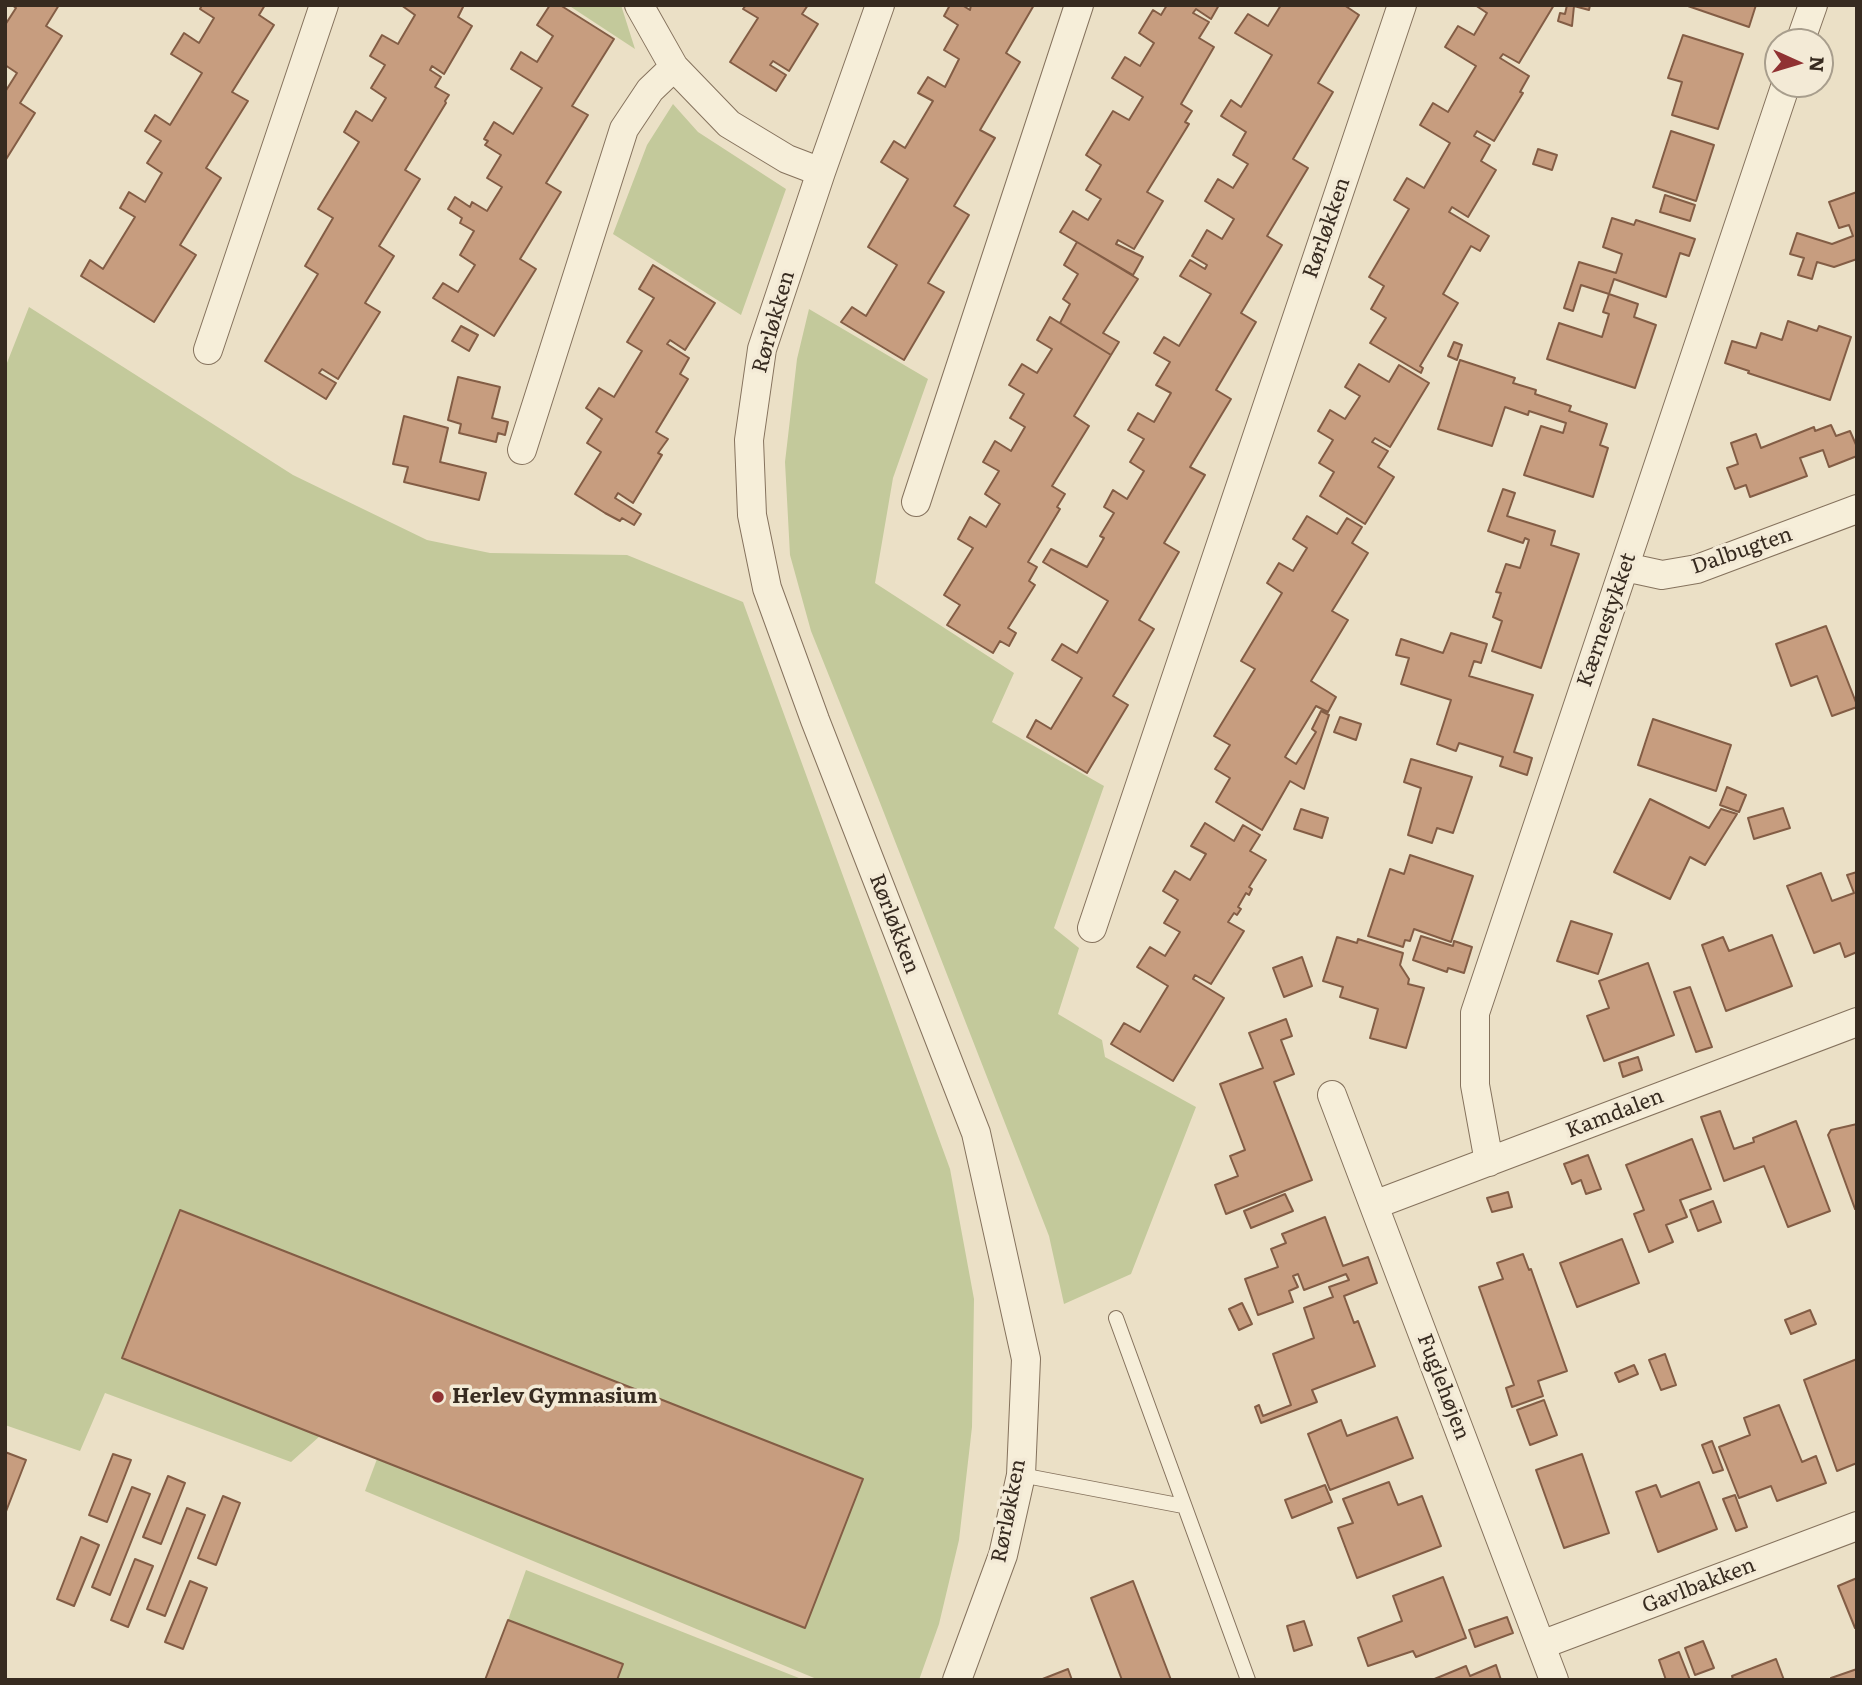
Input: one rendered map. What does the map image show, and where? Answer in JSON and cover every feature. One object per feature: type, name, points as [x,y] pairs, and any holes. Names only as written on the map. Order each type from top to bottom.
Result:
[{"type":"street","points":[[208,350],[324,5]]},
{"type":"street","points":[[639,5],[674,68],[729,124],[787,159],[821,173]]},
{"type":"street","name":"Rørløkken","points":[[880,5],[821,173],[759,365],[749,440],[752,515],[767,588],[815,720],[976,1133],[1026,1359],[1021,1475],[1003,1555],[957,1680]]},
{"type":"street","points":[[916,502],[1079,5]]},
{"type":"street","name":"Rørløkken","points":[[1092,928],[1402,5]]},
{"type":"street","points":[[1805,28],[1813,5]]},
{"type":"street","points":[[522,450],[624,129],[650,90],[674,68]]},
{"type":"street","name":"Kærnestykket","points":[[1489,1162],[1475,1085],[1475,1013],[1781,98]]},
{"type":"street","name":"Dalbugten","points":[[1625,567],[1662,575],[1697,569],[1857,509]]},
{"type":"street","name":"Kamdalen","points":[[1374,1205],[1857,1022]]},
{"type":"street","name":"Fuglehøjen","points":[[1332,1095],[1553,1680]]},
{"type":"street","name":"Gavlbakken","points":[[1541,1645],[1857,1527]]},
{"type":"lane","points":[[1116,1318],[1248,1680]]},
{"type":"lane","points":[[1021,1475],[1184,1506]]},
{"type":"green space","points":[[568,5],[621,5],[635,49]]},
{"type":"green space","points":[[673,104],[698,132],[786,189],[741,315],[613,234],[647,145]]},
{"type":"green space","points":[[29,307],[293,475],[427,540],[490,553],[627,555],[743,602],[950,1169],[974,1299],[972,1427],[959,1540],[939,1624],[919,1680],[819,1680],[365,1491],[377,1459],[804,1628],[863,1479],[181,1210],[122,1358],[320,1436],[291,1462],[105,1393],[80,1451],[5,1425],[5,368]]},
{"type":"green space","points":[[809,309],[928,379],[893,478],[875,583],[1014,673],[992,722],[1104,786],[1054,928],[1079,948],[1058,1014],[1102,1040],[1105,1057],[1196,1107],[1131,1274],[1064,1304],[1049,1236],[811,631],[790,555],[785,462],[797,359]]},
{"type":"green space","points":[[526,1570],[804,1680],[617,1680],[623,1664],[508,1620]]},
{"type":"building","points":[[12,5],[59,5],[46,26],[62,36],[20,103],[35,113],[5,161],[5,92],[17,73],[5,65],[5,25],[16,8]]},
{"type":"building","points":[[202,5],[265,5],[259,15],[274,25],[232,92],[248,101],[206,168],[221,178],[180,245],[196,255],[154,322],[81,276],[90,260],[103,269],[135,217],[120,208],[129,192],[145,202],[162,173],[147,163],[161,141],[145,131],[155,115],[170,125],[202,73],[171,54],[184,33],[199,43],[214,18],[200,9]]},
{"type":"building","points":[[401,5],[464,5],[458,17],[472,26],[444,74],[432,66],[430,70],[441,77],[435,87],[449,95],[405,170],[420,179],[379,246],[394,256],[365,303],[380,312],[338,379],[322,369],[319,373],[336,383],[326,399],[265,361],[318,274],[305,266],[333,218],[318,209],[359,142],[344,132],[356,111],[372,121],[386,98],[371,88],[385,65],[370,56],[382,35],[398,44],[415,15]]},
{"type":"building","points":[[550,5],[560,5],[614,39],[572,106],[588,115],[546,183],[561,192],[520,259],[536,269],[494,336],[433,298],[443,283],[458,292],[475,265],[460,255],[474,231],[460,223],[462,218],[448,209],[455,197],[470,207],[472,202],[487,211],[502,187],[487,178],[501,155],[485,145],[488,141],[484,139],[494,122],[513,134],[542,88],[511,69],[521,52],[537,62],[553,36],[537,25]]},
{"type":"building","points":[[746,5],[808,5],[802,14],[818,24],[789,71],[773,61],[770,65],[786,75],[776,91],[730,62],[758,18],[743,9]]},
{"type":"building","points":[[950,5],[962,5],[970,10],[971,5],[1034,5],[1006,53],[1020,62],[980,130],[995,138],[954,206],[969,215],[928,283],[944,292],[904,360],[841,322],[852,307],[866,316],[897,265],[868,247],[908,179],[881,162],[894,141],[905,148],[933,101],[918,93],[928,77],[945,87],[959,59],[944,50],[958,25],[944,16]]},
{"type":"building","points":[[1167,5],[1219,5],[1211,19],[1196,9],[1193,13],[1209,22],[1199,38],[1214,47],[1181,104],[1192,111],[1185,122],[1189,124],[1147,192],[1163,201],[1134,249],[1118,240],[1116,244],[1143,257],[1133,275],[1060,232],[1073,211],[1088,220],[1101,199],[1086,190],[1101,165],[1086,155],[1113,111],[1129,120],[1143,97],[1112,78],[1125,57],[1140,66],[1154,43],[1139,33],[1153,10],[1161,15]]},
{"type":"building","points":[[1281,5],[1344,5],[1359,15],[1318,83],[1333,92],[1293,159],[1308,168],[1267,236],[1282,245],[1241,313],[1256,322],[1216,390],[1231,399],[1190,467],[1205,475],[1164,543],[1179,552],[1139,620],[1154,629],[1113,696],[1128,705],[1087,773],[1027,737],[1036,720],[1051,729],[1082,678],[1052,660],[1062,644],[1077,653],[1108,601],[1043,562],[1051,549],[1087,567],[1104,538],[1100,536],[1114,513],[1104,507],[1113,490],[1127,499],[1144,471],[1130,462],[1144,439],[1128,430],[1138,413],[1154,422],[1171,393],[1156,385],[1170,362],[1154,353],[1164,337],[1179,346],[1211,294],[1180,276],[1190,260],[1205,269],[1207,265],[1192,256],[1207,230],[1222,239],[1234,219],[1205,201],[1218,179],[1233,188],[1248,164],[1233,155],[1246,132],[1221,116],[1231,100],[1241,107],[1272,55],[1235,33],[1248,14],[1268,26]]},
{"type":"building","points":[[1475,5],[1554,5],[1519,63],[1503,54],[1500,58],[1529,76],[1520,92],[1523,93],[1494,141],[1477,131],[1474,136],[1490,145],[1481,161],[1496,170],[1468,217],[1452,207],[1449,212],[1489,236],[1480,251],[1471,246],[1443,294],[1458,303],[1420,366],[1423,368],[1421,373],[1370,343],[1386,318],[1371,309],[1384,286],[1369,277],[1409,209],[1394,200],[1407,178],[1424,188],[1450,143],[1420,125],[1433,103],[1448,112],[1476,66],[1445,47],[1458,26],[1474,35],[1487,13]]},
{"type":"building","points":[[1567,5],[1590,5],[1589,10],[1574,6],[1572,26],[1558,21],[1560,13],[1565,14]]},
{"type":"building","points":[[1685,5],[1756,5],[1749,27]]},
{"type":"building","points":[[1683,35],[1743,54],[1718,129],[1672,115],[1682,82],[1668,78]]},
{"type":"building","points":[[1671,131],[1714,145],[1696,201],[1653,187]]},
{"type":"building","points":[[1538,149],[1557,155],[1552,170],[1533,164]]},
{"type":"building","points":[[1857,192],[1857,259],[1834,267],[1817,262],[1812,279],[1798,275],[1804,258],[1790,254],[1797,233],[1832,244],[1853,236],[1849,225],[1839,228],[1829,202]]},
{"type":"building","points":[[1665,195],[1695,205],[1690,221],[1660,212]]},
{"type":"building","points":[[1612,218],[1634,225],[1636,220],[1695,239],[1689,256],[1680,253],[1666,297],[1614,279],[1609,294],[1581,285],[1573,311],[1564,308],[1579,262],[1616,273],[1622,254],[1603,247]]},
{"type":"building","points":[[1077,242],[1138,279],[1103,333],[1119,342],[1111,355],[1060,323],[1070,304],[1063,299],[1078,274],[1064,265]]},
{"type":"building","points":[[653,265],[715,303],[685,350],[670,340],[667,344],[689,358],[680,374],[688,379],[656,432],[668,439],[658,453],[662,455],[633,503],[618,493],[615,498],[641,514],[634,525],[622,518],[620,521],[575,494],[601,452],[587,443],[602,419],[586,408],[599,388],[614,397],[642,351],[627,342],[654,298],[639,289]]},
{"type":"building","points":[[1609,294],[1638,304],[1634,317],[1656,325],[1635,388],[1547,359],[1559,323],[1602,337],[1609,314],[1603,312]]},
{"type":"building","points":[[1050,317],[1111,355],[1074,416],[1089,426],[1052,486],[1065,494],[1057,507],[1060,509],[1028,562],[1037,567],[1029,581],[1035,585],[1008,628],[1016,633],[1009,646],[1000,641],[993,653],[947,625],[960,605],[944,595],[973,548],[958,539],[970,517],[986,527],[1000,504],[985,494],[999,471],[983,462],[995,441],[1011,451],[1025,427],[1010,418],[1024,394],[1009,385],[1022,364],[1037,373],[1052,349],[1037,340]]},
{"type":"building","points":[[1788,321],[1817,331],[1819,326],[1851,337],[1830,400],[1725,363],[1732,341],[1756,348],[1761,333],[1782,340]]},
{"type":"building","points":[[461,326],[478,335],[469,351],[452,341]]},
{"type":"building","points":[[1454,342],[1462,345],[1457,360],[1448,356]]},
{"type":"building","points":[[1460,360],[1515,378],[1513,383],[1536,390],[1535,394],[1571,406],[1569,411],[1607,424],[1600,445],[1608,448],[1593,497],[1524,475],[1541,426],[1563,433],[1566,423],[1529,411],[1528,415],[1505,407],[1492,446],[1438,429]]},
{"type":"building","points":[[1359,364],[1389,382],[1399,365],[1429,383],[1390,447],[1375,438],[1372,442],[1388,451],[1378,467],[1394,477],[1365,524],[1320,496],[1334,472],[1319,463],[1333,440],[1318,431],[1330,410],[1345,419],[1360,396],[1345,387]]},
{"type":"building","points":[[458,377],[500,387],[492,418],[508,422],[505,435],[498,433],[496,442],[459,433],[461,424],[448,420]]},
{"type":"building","points":[[404,416],[448,428],[440,462],[486,473],[479,500],[404,482],[408,467],[393,464]]},
{"type":"building","points":[[1831,425],[1836,436],[1850,431],[1857,447],[1857,456],[1829,467],[1823,450],[1800,458],[1807,476],[1750,497],[1746,485],[1735,489],[1727,468],[1738,464],[1731,443],[1756,434],[1761,448],[1814,427],[1815,431]]},
{"type":"building","points":[[1503,489],[1515,493],[1507,516],[1555,531],[1551,545],[1579,554],[1541,668],[1492,651],[1502,621],[1493,617],[1501,593],[1496,592],[1506,564],[1520,568],[1529,540],[1525,538],[1523,543],[1488,531]]},
{"type":"building","points":[[1307,516],[1337,534],[1347,518],[1362,527],[1352,543],[1368,553],[1332,611],[1348,620],[1311,681],[1336,697],[1328,712],[1316,706],[1285,757],[1296,764],[1316,732],[1312,729],[1321,711],[1329,715],[1304,789],[1290,781],[1262,830],[1216,802],[1230,778],[1215,769],[1230,745],[1214,736],[1255,669],[1241,661],[1282,593],[1267,583],[1279,563],[1293,571],[1307,548],[1293,539]]},
{"type":"building","points":[[1826,626],[1857,705],[1832,716],[1817,676],[1791,686],[1776,644]]},
{"type":"building","points":[[1451,633],[1487,644],[1481,663],[1474,661],[1469,676],[1533,695],[1514,752],[1532,758],[1527,775],[1500,766],[1503,757],[1459,743],[1456,751],[1437,744],[1451,700],[1401,684],[1409,658],[1396,655],[1401,639],[1443,653]]},
{"type":"building","points":[[1340,717],[1361,724],[1356,740],[1334,732]]},
{"type":"building","points":[[1653,719],[1731,745],[1716,791],[1638,765]]},
{"type":"building","points":[[1411,759],[1472,777],[1453,833],[1437,828],[1432,843],[1408,835],[1421,788],[1404,782]]},
{"type":"building","points":[[1727,787],[1746,795],[1739,812],[1720,805]]},
{"type":"building","points":[[1650,799],[1709,828],[1721,809],[1737,814],[1705,865],[1690,857],[1670,899],[1614,872]]},
{"type":"building","points":[[1783,808],[1790,828],[1754,839],[1748,818]]},
{"type":"building","points":[[1301,809],[1328,818],[1322,838],[1294,829]]},
{"type":"building","points":[[1205,823],[1234,841],[1243,825],[1260,835],[1250,851],[1266,860],[1249,887],[1252,889],[1249,895],[1246,893],[1238,907],[1241,909],[1237,915],[1234,913],[1228,922],[1244,931],[1211,984],[1195,975],[1193,979],[1224,998],[1173,1081],[1111,1044],[1124,1023],[1140,1032],[1168,986],[1137,967],[1150,947],[1165,956],[1180,932],[1164,923],[1178,900],[1163,891],[1175,871],[1190,880],[1206,854],[1191,846]]},
{"type":"building","points":[[1410,855],[1473,876],[1451,942],[1414,929],[1410,941],[1405,940],[1403,947],[1368,936],[1390,869],[1404,874]]},
{"type":"building","points":[[1857,872],[1857,952],[1845,957],[1840,943],[1814,953],[1787,886],[1821,873],[1832,901],[1854,893],[1847,875]]},
{"type":"building","points":[[1571,921],[1612,934],[1598,974],[1557,961]]},
{"type":"building","points":[[1772,935],[1792,986],[1726,1011],[1702,945],[1723,937],[1729,951]]},
{"type":"building","points":[[1421,936],[1453,946],[1454,941],[1472,947],[1464,973],[1448,968],[1447,972],[1413,960]]},
{"type":"building","points":[[1337,937],[1357,943],[1358,939],[1403,953],[1400,965],[1409,979],[1408,984],[1424,988],[1406,1048],[1370,1038],[1378,1009],[1340,997],[1343,987],[1323,981]]},
{"type":"building","points":[[1302,957],[1312,986],[1284,997],[1273,968]]},
{"type":"building","points":[[1648,963],[1674,1035],[1604,1061],[1587,1016],[1609,1008],[1599,981]]},
{"type":"building","points":[[1690,987],[1712,1047],[1696,1052],[1674,992]]},
{"type":"building","points":[[1286,1019],[1292,1036],[1281,1040],[1294,1074],[1274,1082],[1312,1180],[1226,1214],[1215,1185],[1238,1176],[1230,1156],[1245,1150],[1220,1084],[1263,1068],[1249,1033]]},
{"type":"building","points":[[1638,1057],[1642,1070],[1623,1077],[1619,1063]]},
{"type":"building","points":[[1720,1111],[1734,1149],[1754,1142],[1753,1138],[1796,1121],[1830,1211],[1788,1227],[1764,1166],[1724,1181],[1701,1117]]},
{"type":"building","points":[[1857,1124],[1855,1209],[1828,1135],[1831,1130]]},
{"type":"building","points":[[1692,1139],[1711,1189],[1680,1200],[1687,1217],[1666,1225],[1673,1242],[1649,1252],[1634,1214],[1644,1210],[1626,1165]]},
{"type":"building","points":[[1588,1155],[1601,1189],[1586,1194],[1581,1180],[1572,1184],[1564,1164]]},
{"type":"building","points":[[1508,1192],[1512,1207],[1492,1212],[1487,1198]]},
{"type":"building","points":[[1285,1194],[1293,1211],[1251,1228],[1244,1211]]},
{"type":"building","points":[[1713,1201],[1721,1222],[1698,1231],[1690,1210]]},
{"type":"building","name":"Herlev Gymnasium","points":[[180,1210],[863,1479],[805,1628],[122,1358]]},
{"type":"building","points":[[1325,1217],[1343,1266],[1368,1257],[1377,1283],[1344,1296],[1354,1323],[1358,1321],[1375,1366],[1312,1390],[1317,1402],[1261,1423],[1255,1407],[1259,1405],[1263,1416],[1291,1405],[1273,1354],[1314,1338],[1304,1308],[1333,1297],[1329,1287],[1349,1280],[1346,1274],[1304,1290],[1298,1274],[1293,1276],[1298,1287],[1289,1291],[1293,1302],[1258,1315],[1245,1279],[1278,1267],[1271,1249],[1286,1243],[1282,1234]]},
{"type":"building","points":[[1622,1239],[1639,1283],[1577,1307],[1560,1263]]},
{"type":"building","points":[[1523,1254],[1529,1270],[1531,1269],[1567,1371],[1538,1381],[1543,1396],[1512,1407],[1506,1388],[1514,1385],[1479,1287],[1503,1279],[1497,1263]]},
{"type":"building","points":[[1242,1303],[1252,1324],[1239,1330],[1229,1309]]},
{"type":"building","points":[[1810,1310],[1816,1324],[1791,1334],[1785,1320]]},
{"type":"building","points":[[1665,1354],[1676,1385],[1661,1390],[1649,1360]]},
{"type":"building","points":[[1857,1359],[1857,1463],[1837,1471],[1804,1380]]},
{"type":"building","points":[[1634,1365],[1638,1374],[1619,1382],[1615,1373]]},
{"type":"building","points":[[1544,1400],[1557,1435],[1530,1445],[1517,1410]]},
{"type":"building","points":[[1779,1405],[1802,1462],[1816,1456],[1826,1483],[1777,1501],[1771,1486],[1739,1498],[1719,1447],[1750,1435],[1744,1418]]},
{"type":"building","points":[[1397,1417],[1413,1458],[1330,1490],[1308,1434],[1341,1420],[1347,1436]]},
{"type":"building","points":[[1712,1441],[1723,1470],[1713,1473],[1702,1445]]},
{"type":"building","points":[[5,1452],[26,1460],[5,1514]]},
{"type":"building","points":[[113,1454],[131,1460],[107,1522],[89,1515]]},
{"type":"building","points":[[1582,1454],[1609,1533],[1564,1548],[1536,1470]]},
{"type":"building","points":[[168,1476],[185,1483],[161,1544],[143,1537]]},
{"type":"building","points":[[1389,1482],[1398,1505],[1422,1496],[1441,1546],[1357,1578],[1338,1528],[1353,1523],[1343,1499]]},
{"type":"building","points":[[1699,1482],[1717,1529],[1658,1552],[1636,1492],[1656,1485],[1661,1497]]},
{"type":"building","points":[[1325,1485],[1332,1502],[1292,1518],[1285,1500]]},
{"type":"building","points":[[132,1487],[150,1494],[110,1595],[92,1587]]},
{"type":"building","points":[[1735,1495],[1747,1527],[1736,1531],[1723,1499]]},
{"type":"building","points":[[223,1496],[240,1503],[216,1565],[198,1558]]},
{"type":"building","points":[[187,1508],[205,1515],[165,1616],[147,1609]]},
{"type":"building","points":[[81,1537],[99,1545],[74,1606],[57,1599]]},
{"type":"building","points":[[135,1559],[153,1566],[128,1627],[111,1620]]},
{"type":"building","points":[[1443,1577],[1466,1638],[1416,1657],[1413,1651],[1368,1666],[1358,1638],[1402,1621],[1393,1596]]},
{"type":"building","points":[[1857,1578],[1857,1627],[1855,1628],[1838,1586]]},
{"type":"building","points":[[190,1581],[207,1588],[183,1649],[165,1642]]},
{"type":"building","points":[[1133,1581],[1171,1680],[1122,1680],[1091,1598]]},
{"type":"building","points":[[1507,1617],[1513,1633],[1475,1647],[1469,1630]]},
{"type":"building","points":[[508,1620],[623,1664],[617,1680],[485,1680]]},
{"type":"building","points":[[1304,1621],[1312,1645],[1294,1651],[1287,1626]]},
{"type":"building","points":[[1703,1641],[1714,1668],[1695,1675],[1685,1648]]},
{"type":"building","points":[[1679,1652],[1690,1680],[1666,1680],[1659,1660]]},
{"type":"building","points":[[1776,1659],[1784,1680],[1733,1680],[1732,1676]]},
{"type":"building","points":[[1496,1665],[1501,1680],[1432,1680],[1466,1666],[1470,1676]]},
{"type":"building","points":[[1068,1669],[1072,1680],[1040,1680]]},
{"type":"building","points":[[1857,1669],[1857,1680],[1831,1678]]},
{"type":"place","name":"Herlev Gymnasium","points":[[438,1397]]}]
